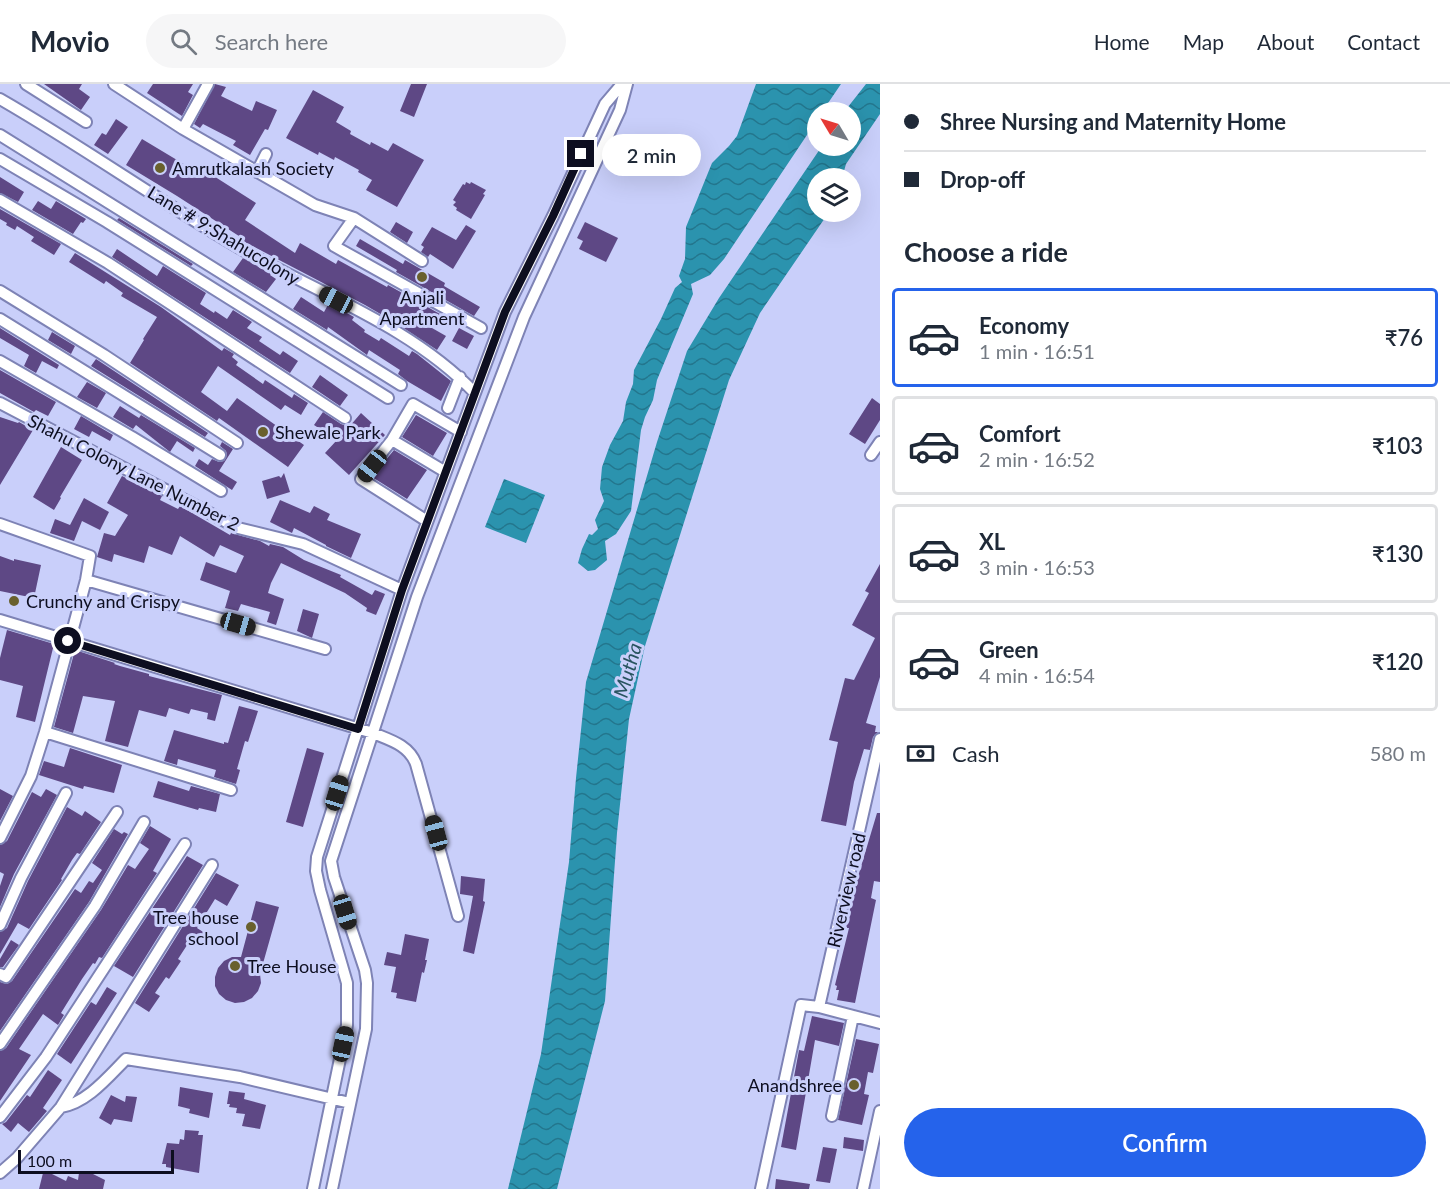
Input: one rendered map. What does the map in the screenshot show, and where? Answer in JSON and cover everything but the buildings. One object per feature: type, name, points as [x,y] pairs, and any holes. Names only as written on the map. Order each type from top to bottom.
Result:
[{"type":"street","points":[[26,84],[86,122]]},
{"type":"street","points":[[114,84],[183,129],[257,172],[315,205],[354,218],[422,261]]},
{"type":"street","points":[[183,129],[208,84]]},
{"type":"street","points":[[314,1189],[347,1025],[347,983],[320,890],[316,871],[317,857],[402,590],[444,471],[505,312],[605,104],[624,84]]},
{"type":"street","points":[[332,1189],[366,1029],[367,982],[334,877],[332,861],[417,597],[524,317],[620,110],[624,84]]},
{"type":"street","name":"Lane # 9;Shahucolony","points":[[0,99],[45,124],[236,246],[396,332],[444,363],[475,393]]},
{"type":"street","points":[[0,135],[401,385]]},
{"type":"street","points":[[257,172],[266,154]]},
{"type":"street","points":[[0,159],[107,222],[388,398]]},
{"type":"street","points":[[0,200],[108,263],[345,418]]},
{"type":"street","points":[[354,218],[334,246],[481,328]]},
{"type":"street","points":[[0,291],[104,355],[237,443]]},
{"type":"street","points":[[0,319],[220,455]]},
{"type":"street","points":[[0,361],[221,491]]},
{"type":"street","points":[[448,408],[460,377]]},
{"type":"street","name":"Shahu Colony Lane Number 2","points":[[0,403],[238,528],[303,544],[402,590]]},
{"type":"street","points":[[427,521],[361,479],[392,440],[413,404],[460,432]]},
{"type":"street","points":[[392,440],[444,471]]},
{"type":"street","points":[[871,455],[880,442]]},
{"type":"street","points":[[0,524],[90,556],[86,580],[31,776],[0,838]]},
{"type":"street","points":[[86,580],[325,649]]},
{"type":"street","points":[[0,620],[373,733],[400,745],[414,758],[458,916]]},
{"type":"street","points":[[45,732],[231,790]]},
{"type":"street","name":"Riverview road","points":[[819,1006],[880,739]]},
{"type":"street","points":[[0,925],[21,878],[66,793]]},
{"type":"street","points":[[0,974],[6,977],[117,812]]},
{"type":"street","points":[[0,1044],[95,906],[144,822]]},
{"type":"street","points":[[0,1117],[45,1057],[185,844]]},
{"type":"street","points":[[0,1173],[17,1158],[61,1107],[212,865]]},
{"type":"street","points":[[761,1189],[801,1005],[819,1006],[880,1023]]},
{"type":"street","points":[[832,1116],[853,1016]]},
{"type":"street","points":[[61,1107],[72,1106],[99,1086],[126,1059],[240,1077],[350,1103]]},
{"type":"street","points":[[863,1189],[880,1111]]},
{"type":"water","points":[[756,84],[841,84],[829,102],[807,102],[807,135],[724,259],[710,275],[691,284],[693,294],[657,380],[653,400],[641,430],[631,511],[616,534],[605,541],[607,560],[595,570],[588,571],[578,563],[589,534],[592,535],[598,529],[595,520],[604,501],[600,489],[602,467],[610,445],[623,421],[626,402],[633,384],[634,370],[675,288],[682,282],[679,276],[685,259],[686,227],[712,163],[737,136]]},
{"type":"water","points":[[866,84],[880,84],[880,114],[861,142],[861,102],[852,102]]},
{"type":"water","points":[[815,156],[851,156],[845,168],[807,168]]},
{"type":"water","name":"Mutha","points":[[807,168],[807,222],[822,222],[760,313],[729,380],[645,646],[629,719],[617,833],[605,1001],[557,1189],[508,1189],[541,1054],[569,862],[586,682],[657,442],[687,351],[719,298]]},
{"type":"water","points":[[504,479],[545,495],[526,543],[485,527]]},
{"type":"place","name":"Amrutkalash Society","points":[[160,168]]},
{"type":"place","name":"Anjali Apartment","points":[[422,277]]},
{"type":"place","name":"Shewale Park","points":[[263,432]]},
{"type":"place","name":"Crunchy and Crispy","points":[[14,601]]},
{"type":"place","name":"Tree house school","points":[[251,927]]},
{"type":"place","name":"Tree House","points":[[235,966]]},
{"type":"place","name":"Anandshree","points":[[854,1085]]},
{"type":"route","points":[[68,641],[358,729],[402,590],[444,471],[505,312],[581,154]]}]
